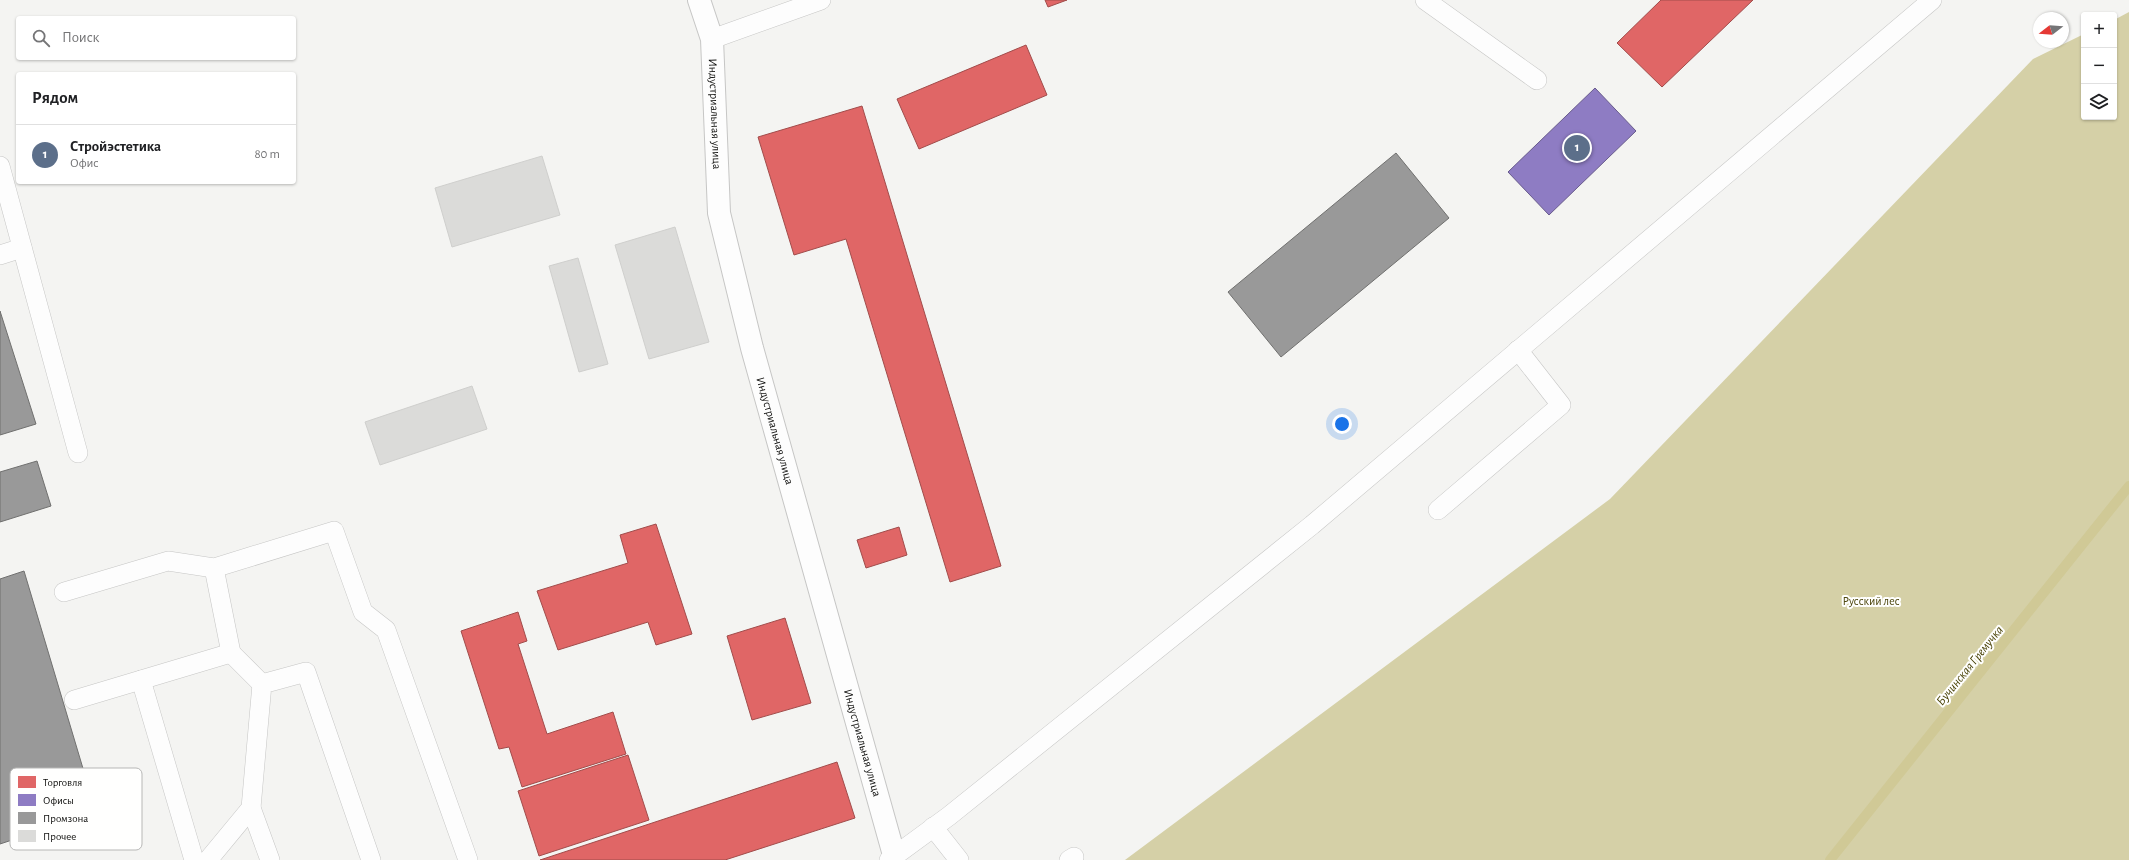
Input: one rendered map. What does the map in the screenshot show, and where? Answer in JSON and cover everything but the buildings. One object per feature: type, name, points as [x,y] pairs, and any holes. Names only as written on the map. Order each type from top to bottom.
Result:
[{"type":"street","name":"Индустриальная улица","points":[[700,0],[712,39],[718,213],[754,356],[891,857]]},
{"type":"lane","points":[[712,39],[821,0]]},
{"type":"lane","points":[[1424,0],[1537,80]]},
{"type":"lane","points":[[891,857],[934,827],[1312,525],[1932,0]]},
{"type":"lane","points":[[0,166],[78,453]]},
{"type":"lane","points":[[0,255],[22,248]]},
{"type":"lane","points":[[1438,510],[1561,405],[1518,350]]},
{"type":"lane","points":[[64,592],[168,561],[214,568],[334,531],[363,612],[386,630],[468,860]]},
{"type":"lane","points":[[214,568],[231,653],[262,684]]},
{"type":"lane","points":[[74,700],[231,653]]},
{"type":"lane","points":[[262,684],[306,672],[371,860]]},
{"type":"lane","points":[[141,680],[194,860]]},
{"type":"lane","points":[[262,684],[251,808],[270,860]]},
{"type":"lane","points":[[208,860],[251,808]]},
{"type":"lane","points":[[934,827],[959,860]]},
{"type":"green space","name":"Русский лес","points":[[2129,12],[2129,860],[1125,860],[1610,499],[2033,59],[2055,48],[2069,48],[2069,41],[2081,35],[2081,120],[2117,120],[2117,18]]},
{"type":"waterway","name":"Бучинская Гремучка","points":[[1830,860],[2129,486]]},
{"type":"place","name":"Стройэстетика","points":[[1577,148]]}]
